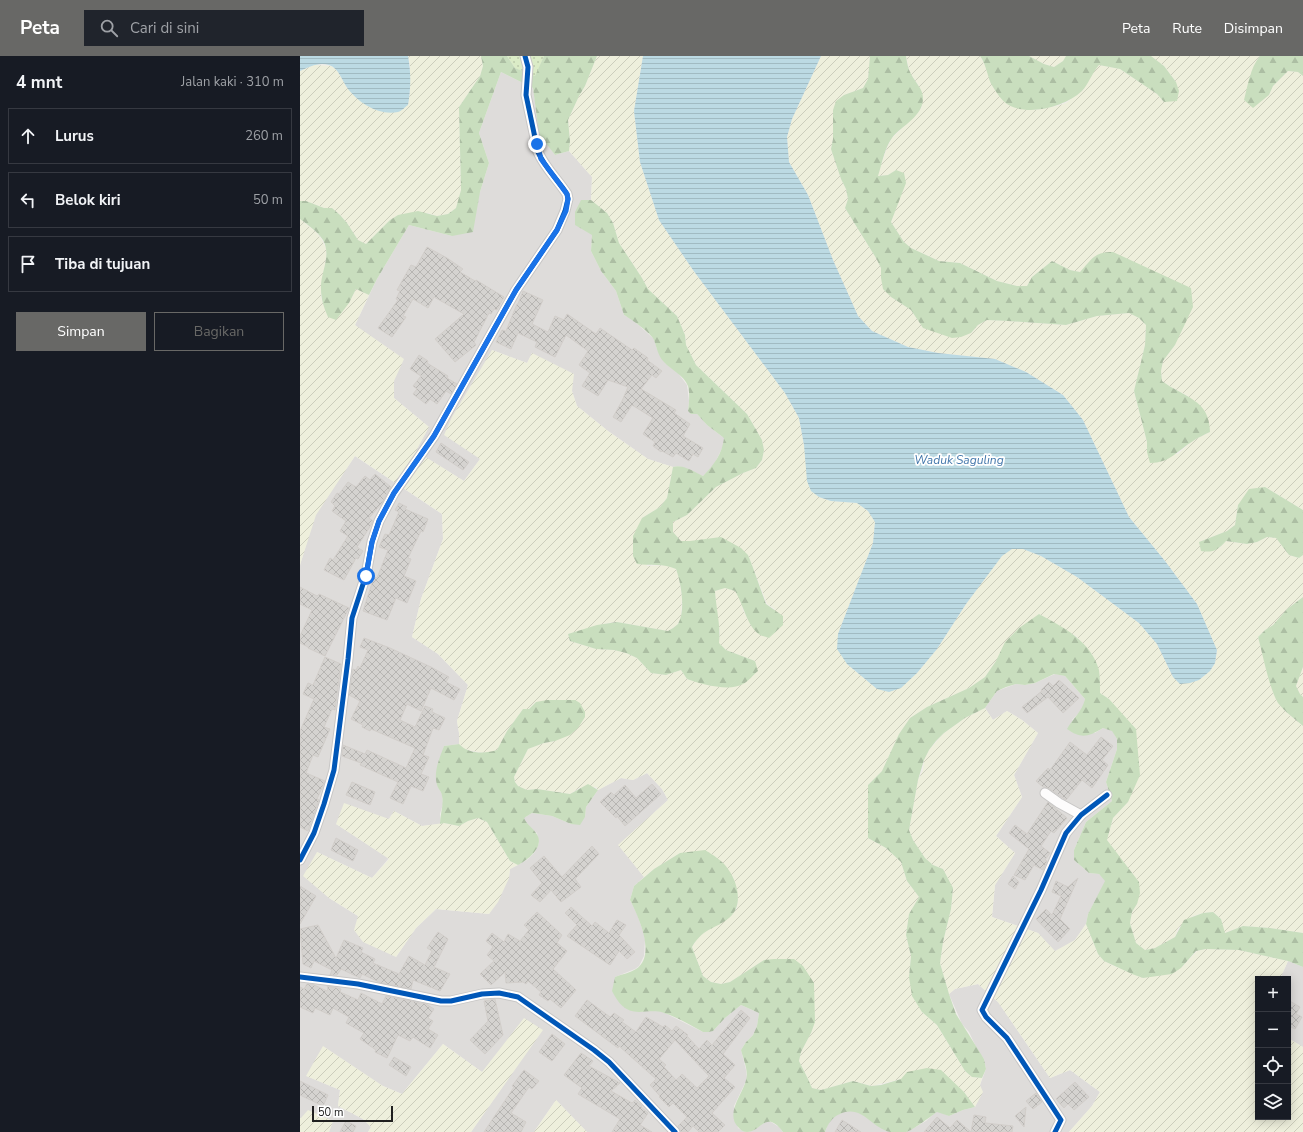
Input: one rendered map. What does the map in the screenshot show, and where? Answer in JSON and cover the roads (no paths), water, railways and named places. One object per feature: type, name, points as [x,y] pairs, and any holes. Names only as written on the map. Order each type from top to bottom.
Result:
[{"type":"street","points":[[300,860],[314,832],[334,770],[352,618],[366,576],[372,542],[379,521],[394,493],[434,436],[516,290],[557,230],[566,211],[568,199],[567,194],[541,159],[538,152],[526,95],[528,67],[525,56]]},
{"type":"street","points":[[1045,793],[1059,803],[1081,815]]},
{"type":"street","points":[[1055,1132],[1061,1120],[1007,1038],[986,1017],[982,1010],[1041,890],[1066,833],[1081,815],[1107,795]]},
{"type":"street","points":[[300,977],[358,984],[441,1001],[451,1001],[499,992],[518,997],[609,1062],[676,1132]]},
{"type":"water","points":[[300,56],[408,56],[410,68],[410,92],[408,105],[402,110],[391,113],[370,107],[358,99],[348,89],[338,72],[329,65],[318,65],[300,71]]},
{"type":"water","name":"Waduk Saguling","points":[[643,56],[821,56],[792,119],[787,137],[789,162],[808,195],[833,260],[858,316],[872,331],[908,347],[938,353],[995,359],[1026,372],[1063,395],[1083,420],[1129,517],[1165,561],[1197,604],[1217,650],[1215,663],[1210,671],[1199,680],[1180,684],[1173,677],[1157,644],[1139,623],[1077,577],[1041,556],[1023,549],[1012,549],[1002,556],[966,604],[937,649],[917,673],[901,688],[889,692],[877,689],[847,664],[837,649],[838,634],[873,543],[875,522],[868,511],[857,503],[831,501],[819,497],[811,491],[807,481],[804,445],[799,418],[785,393],[693,270],[659,220],[640,162],[634,111]]}]
